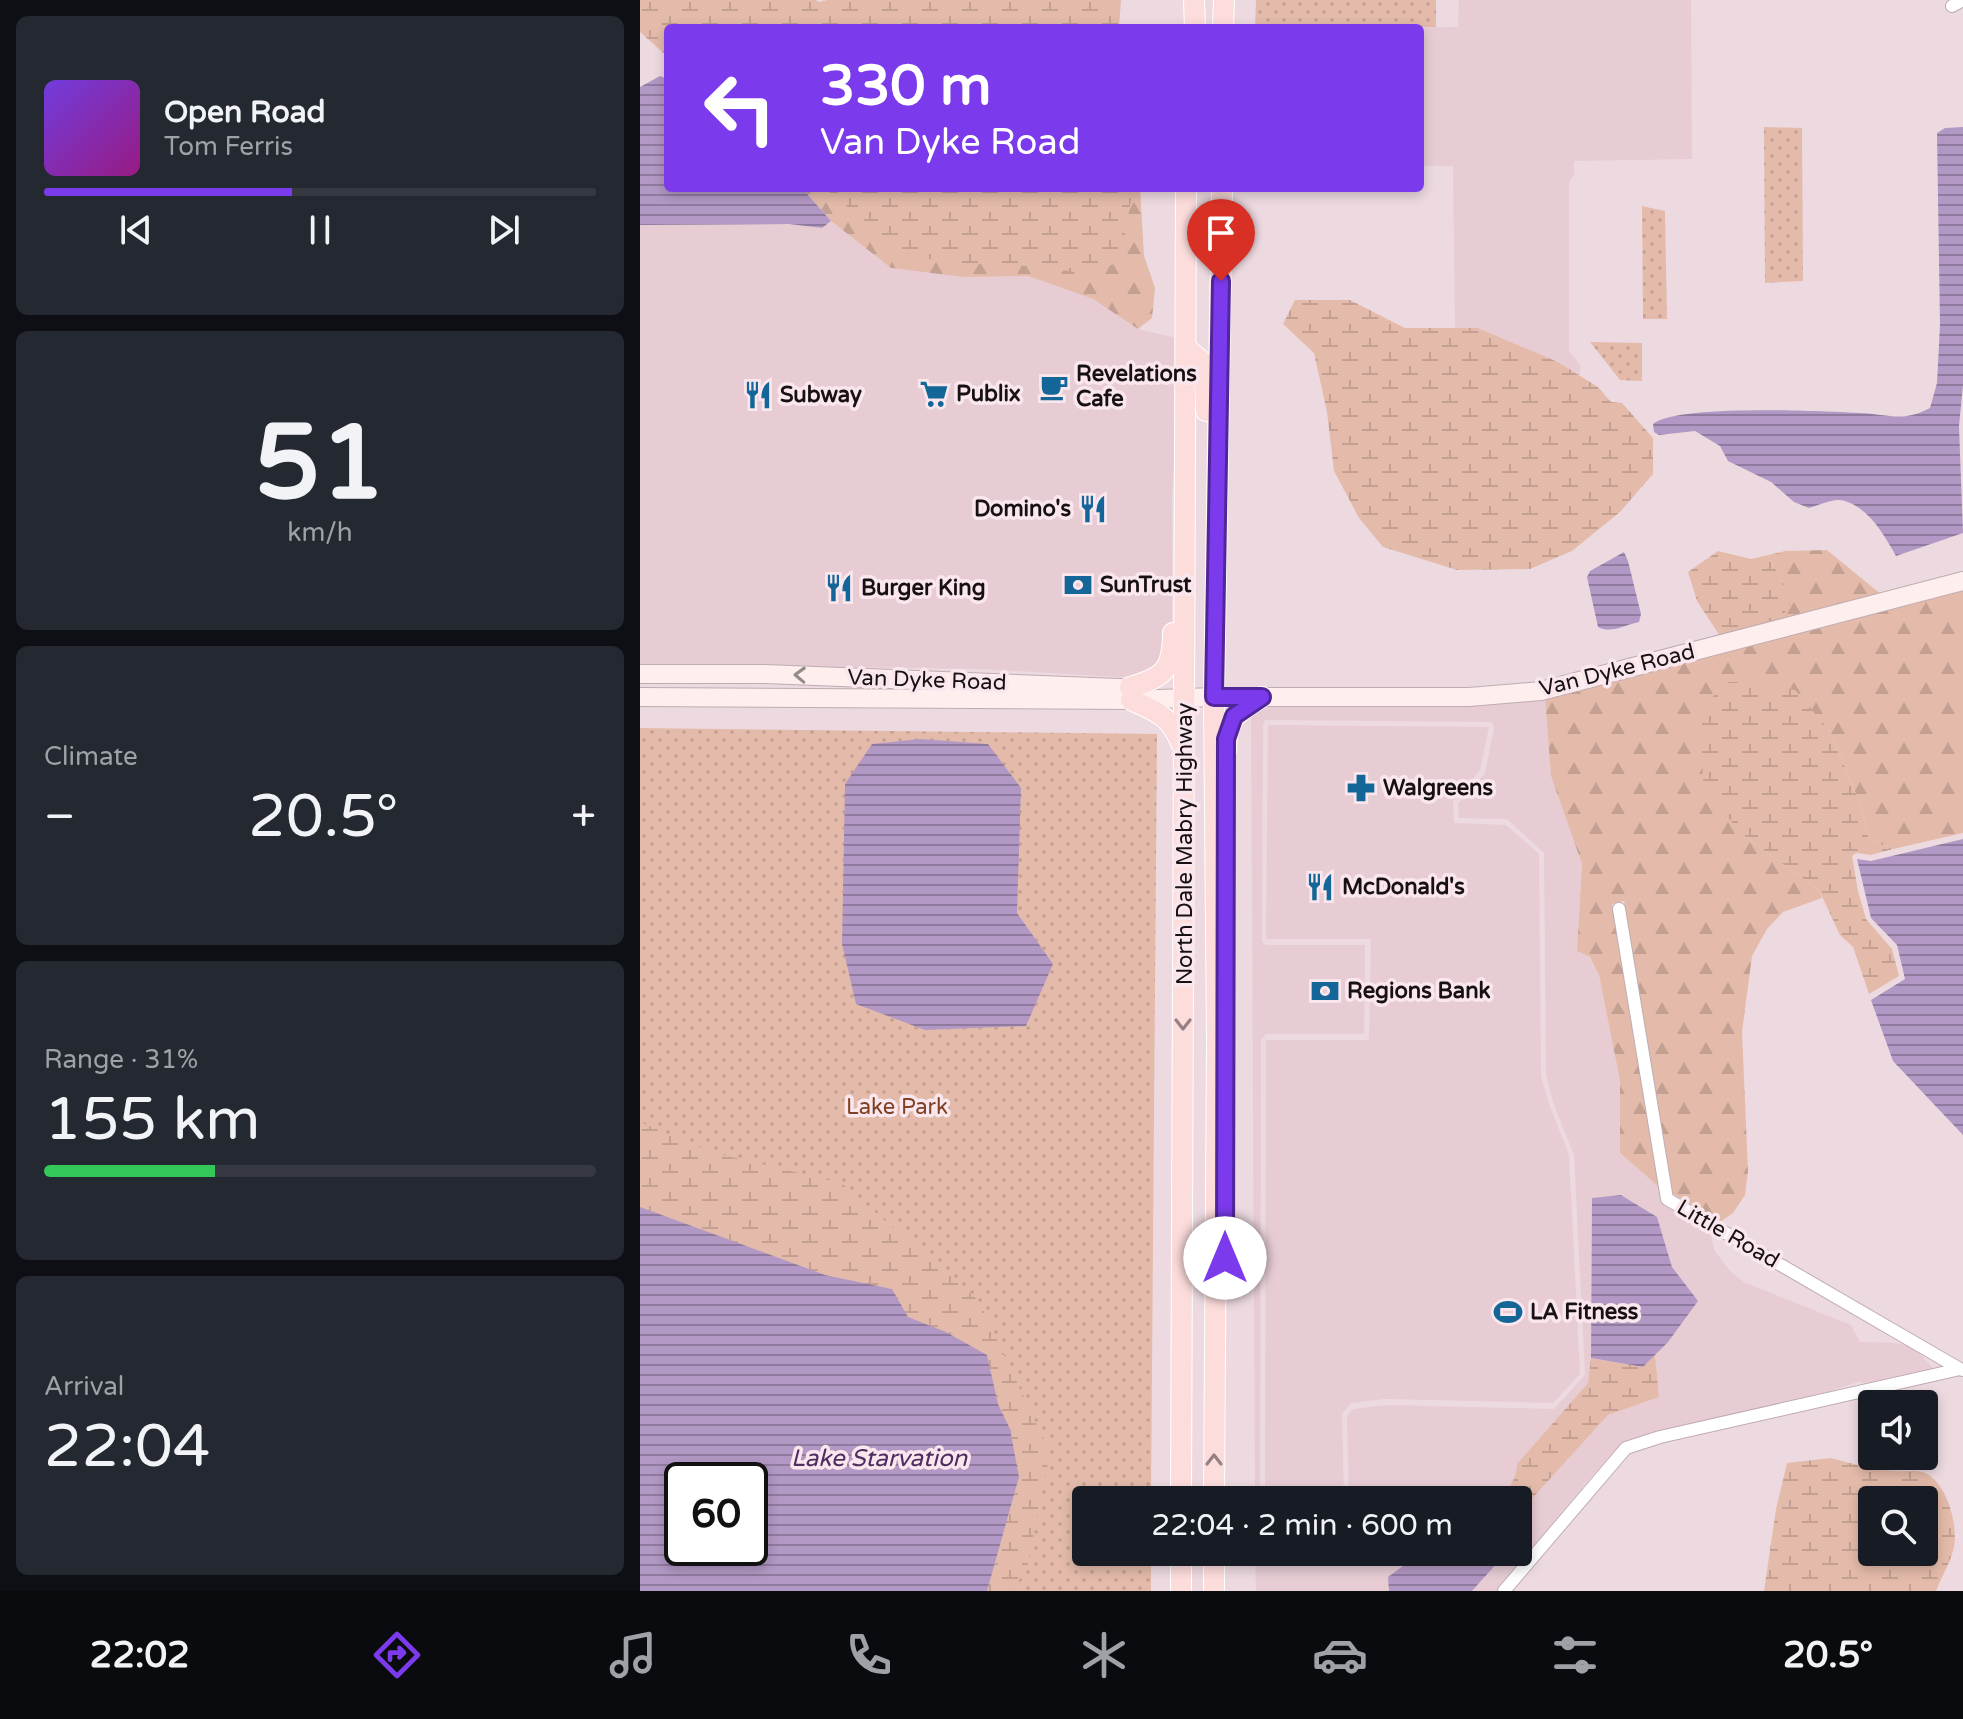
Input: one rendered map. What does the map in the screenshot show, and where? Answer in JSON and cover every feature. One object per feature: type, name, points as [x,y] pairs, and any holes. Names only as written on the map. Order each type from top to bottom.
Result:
[{"type":"main road","points":[[1184,0],[1184,24]]},
{"type":"main road","points":[[1194,0],[1195,24]]},
{"type":"main road","points":[[1223,24],[1224,0]]},
{"type":"main road","name":"North Dale Mabry Highway","points":[[1181,1486],[1186,192]]},
{"type":"main road","name":"North Dale Mabry Highway","points":[[1214,1486],[1217,1059],[1214,697],[1222,192]]},
{"type":"main road","points":[[1186,348],[1205,364],[1210,506],[1217,530]]},
{"type":"main road","points":[[1185,410],[1174,494],[1171,661],[1154,680],[1130,694],[1167,718],[1185,750]]},
{"type":"main road","name":"Van Dyke Road","points":[[640,674],[765,674],[1186,697],[1469,697],[1541,691],[1963,581]]},
{"type":"main road","points":[[640,687],[748,685],[756,683],[765,674]]},
{"type":"main road","name":"Van Dyke Road","points":[[640,697],[1130,694]]},
{"type":"main road","points":[[1181,1455],[1214,1410],[1223,1374],[1226,739],[1234,716],[1262,697]]},
{"type":"main road","points":[[1182,1206],[1193,1234],[1192,1387],[1203,1412],[1214,1410]]},
{"type":"main road","points":[[1181,1566],[1181,1591]]},
{"type":"main road","points":[[1214,1566],[1214,1591]]},
{"type":"street","name":"Little Road","points":[[1619,909],[1667,1199],[1962,1370]]},
{"type":"street","name":"Little Road","points":[[1504,1591],[1626,1448],[1660,1437],[1962,1370]]},
{"type":"shaded area","points":[[1459,0],[1691,0],[1692,159],[1574,161],[1574,175],[1569,181],[1569,351],[1580,365],[1580,376],[1558,362],[1478,328],[1455,328],[1453,166],[1424,166],[1424,27],[1458,27]]},
{"type":"shaded area","points":[[831,221],[891,268],[963,277],[1028,276],[1093,299],[1138,329],[1181,339],[1172,496],[1172,638],[1163,662],[1137,678],[979,669],[640,664],[640,225],[789,224],[822,228]]},
{"type":"shaded area","points":[[1545,697],[1551,776],[1582,864],[1577,951],[1590,957],[1599,975],[1620,1081],[1620,1153],[1659,1187],[1664,1205],[1710,1231],[1714,1250],[1731,1272],[1744,1282],[1851,1325],[1860,1342],[1908,1346],[1933,1368],[1866,1383],[1858,1382],[1624,1441],[1532,1548],[1532,1499],[1608,1415],[1659,1397],[1655,1355],[1697,1302],[1672,1267],[1657,1217],[1621,1195],[1592,1198],[1591,1358],[1588,1383],[1517,1464],[1517,1476],[1511,1486],[1349,1486],[1347,1416],[1353,1409],[1386,1405],[1554,1409],[1585,1375],[1574,1155],[1546,1075],[1544,853],[1507,819],[1459,818],[1458,804],[1485,773],[1494,728],[1492,722],[1265,720],[1262,942],[1266,945],[1365,945],[1364,1034],[1266,1034],[1261,1040],[1260,1486],[1255,1486],[1251,711],[1263,704]]},
{"type":"shaded area","points":[[1268,725],[1489,727],[1480,770],[1453,802],[1454,823],[1506,825],[1539,854],[1541,1076],[1569,1155],[1580,1374],[1553,1403],[1385,1399],[1351,1403],[1342,1414],[1344,1486],[1265,1486],[1266,1040],[1369,1040],[1371,939],[1266,939]]},
{"type":"shaded area","points":[[1255,1566],[1423,1566],[1389,1577],[1389,1591],[1256,1591]]},
{"type":"shaded area","points":[[1494,1566],[1517,1566],[1496,1591],[1472,1591]]},
{"type":"green space","points":[[640,0],[1121,0],[1119,24],[664,24],[664,53],[640,32]]},
{"type":"green space","points":[[1256,0],[1436,0],[1436,27],[1424,27],[1424,24],[1255,24]]},
{"type":"green space","points":[[1764,127],[1802,128],[1803,281],[1765,283]]},
{"type":"green space","points":[[806,192],[1140,192],[1144,256],[1155,288],[1152,318],[1138,329],[1093,299],[1028,276],[963,277],[891,268],[831,221]]},
{"type":"green space","points":[[829,192],[1132,192],[1124,241],[1116,263],[1089,274],[1032,266],[945,263],[890,249],[863,219]]},
{"type":"green space","points":[[1642,206],[1665,211],[1667,319],[1643,319]]},
{"type":"green space","points":[[1295,300],[1350,300],[1405,328],[1478,328],[1558,362],[1598,387],[1611,402],[1622,403],[1653,438],[1653,474],[1620,512],[1572,551],[1530,569],[1457,570],[1383,547],[1359,518],[1334,471],[1327,412],[1314,353],[1283,324]]},
{"type":"green space","points":[[1590,342],[1642,343],[1642,381],[1620,380]]},
{"type":"green space","points":[[1827,550],[1882,595],[1779,622],[1785,587],[1768,555],[1785,551]]},
{"type":"green space","points":[[1718,551],[1751,559],[1768,555],[1785,587],[1790,604],[1779,622],[1723,637],[1718,633],[1697,601],[1688,572]]},
{"type":"green space","points":[[1963,588],[1963,833],[1893,849],[1869,840],[1860,803],[1829,730],[1742,834],[1819,890],[1822,898],[1783,912],[1767,929],[1752,956],[1742,1032],[1748,1171],[1745,1195],[1733,1213],[1720,1222],[1673,1194],[1624,901],[1612,904],[1659,1187],[1620,1153],[1620,1081],[1599,975],[1590,957],[1577,951],[1582,864],[1551,776],[1545,697]]},
{"type":"green space","points":[[1728,682],[1753,682],[1795,690],[1829,730],[1860,803],[1869,840],[1893,849],[1852,856],[1866,919],[1892,949],[1899,976],[1869,994],[1853,947],[1840,935],[1819,890],[1742,834],[1704,789],[1698,711]]},
{"type":"green space","name":"Lake Park","points":[[640,728],[1157,734],[1151,1486],[1072,1486],[1072,1566],[1151,1566],[1151,1591],[640,1591]]},
{"type":"green space","name":"Lake Starvation","points":[[640,1122],[714,1153],[841,1183],[979,1301],[1050,1453],[1027,1568],[1012,1591],[640,1591]]},
{"type":"green space","points":[[1655,1355],[1659,1397],[1608,1415],[1532,1499],[1532,1486],[1511,1486],[1517,1464],[1588,1383],[1591,1358],[1643,1367]]},
{"type":"green space","points":[[1831,1458],[1858,1464],[1858,1470],[1919,1471],[1931,1477],[1945,1494],[1953,1518],[1955,1542],[1936,1591],[1764,1591],[1776,1509],[1787,1463]]},
{"type":"water","points":[[660,76],[664,78],[664,192],[806,192],[831,221],[822,228],[789,224],[640,225],[640,87]]},
{"type":"water","points":[[1963,127],[1963,385],[1959,426],[1963,533],[1896,556],[1875,524],[1854,505],[1837,500],[1809,508],[1794,502],[1771,482],[1728,461],[1720,446],[1695,431],[1659,435],[1654,432],[1653,424],[1667,418],[1719,411],[1815,411],[1903,416],[1930,408],[1937,383],[1940,325],[1937,133],[1945,128]]},
{"type":"water","points":[[1624,552],[1641,614],[1639,622],[1603,629],[1598,627],[1587,577],[1590,571]]},
{"type":"water","points":[[920,739],[988,744],[1021,788],[1017,913],[1053,964],[1026,1026],[925,1030],[856,1004],[842,944],[845,784],[872,744]]},
{"type":"water","points":[[1963,839],[1963,1135],[1893,1061],[1871,1000],[1905,979],[1897,945],[1871,918],[1857,859],[1871,861]]},
{"type":"water","points":[[1621,1195],[1657,1217],[1672,1267],[1698,1301],[1668,1342],[1643,1367],[1591,1358],[1592,1198]]},
{"type":"water","name":"Lake Starvation","points":[[640,1207],[825,1275],[892,1289],[908,1317],[946,1332],[987,1355],[998,1404],[1010,1429],[1019,1477],[987,1591],[640,1591]]},
{"type":"water","points":[[1403,1566],[1494,1566],[1472,1591],[1389,1591],[1388,1577]]},
{"type":"place","name":"Revelations Cafe","points":[[1054,387]]},
{"type":"place","name":"Publix","points":[[934,394]]},
{"type":"place","name":"Subway","points":[[758,395]]},
{"type":"place","name":"Domino's","points":[[1093,509]]},
{"type":"place","name":"SunTrust","points":[[1078,585]]},
{"type":"place","name":"Burger King","points":[[839,588]]},
{"type":"place","name":"Walgreens","points":[[1361,788]]},
{"type":"place","name":"McDonald's","points":[[1320,887]]},
{"type":"place","name":"Regions Bank","points":[[1325,991]]},
{"type":"place","name":"LA Fitness","points":[[1508,1312]]},
{"type":"route","points":[[1221,281],[1214,697],[1262,697],[1234,716],[1228,725],[1226,739],[1225,1258]]}]
